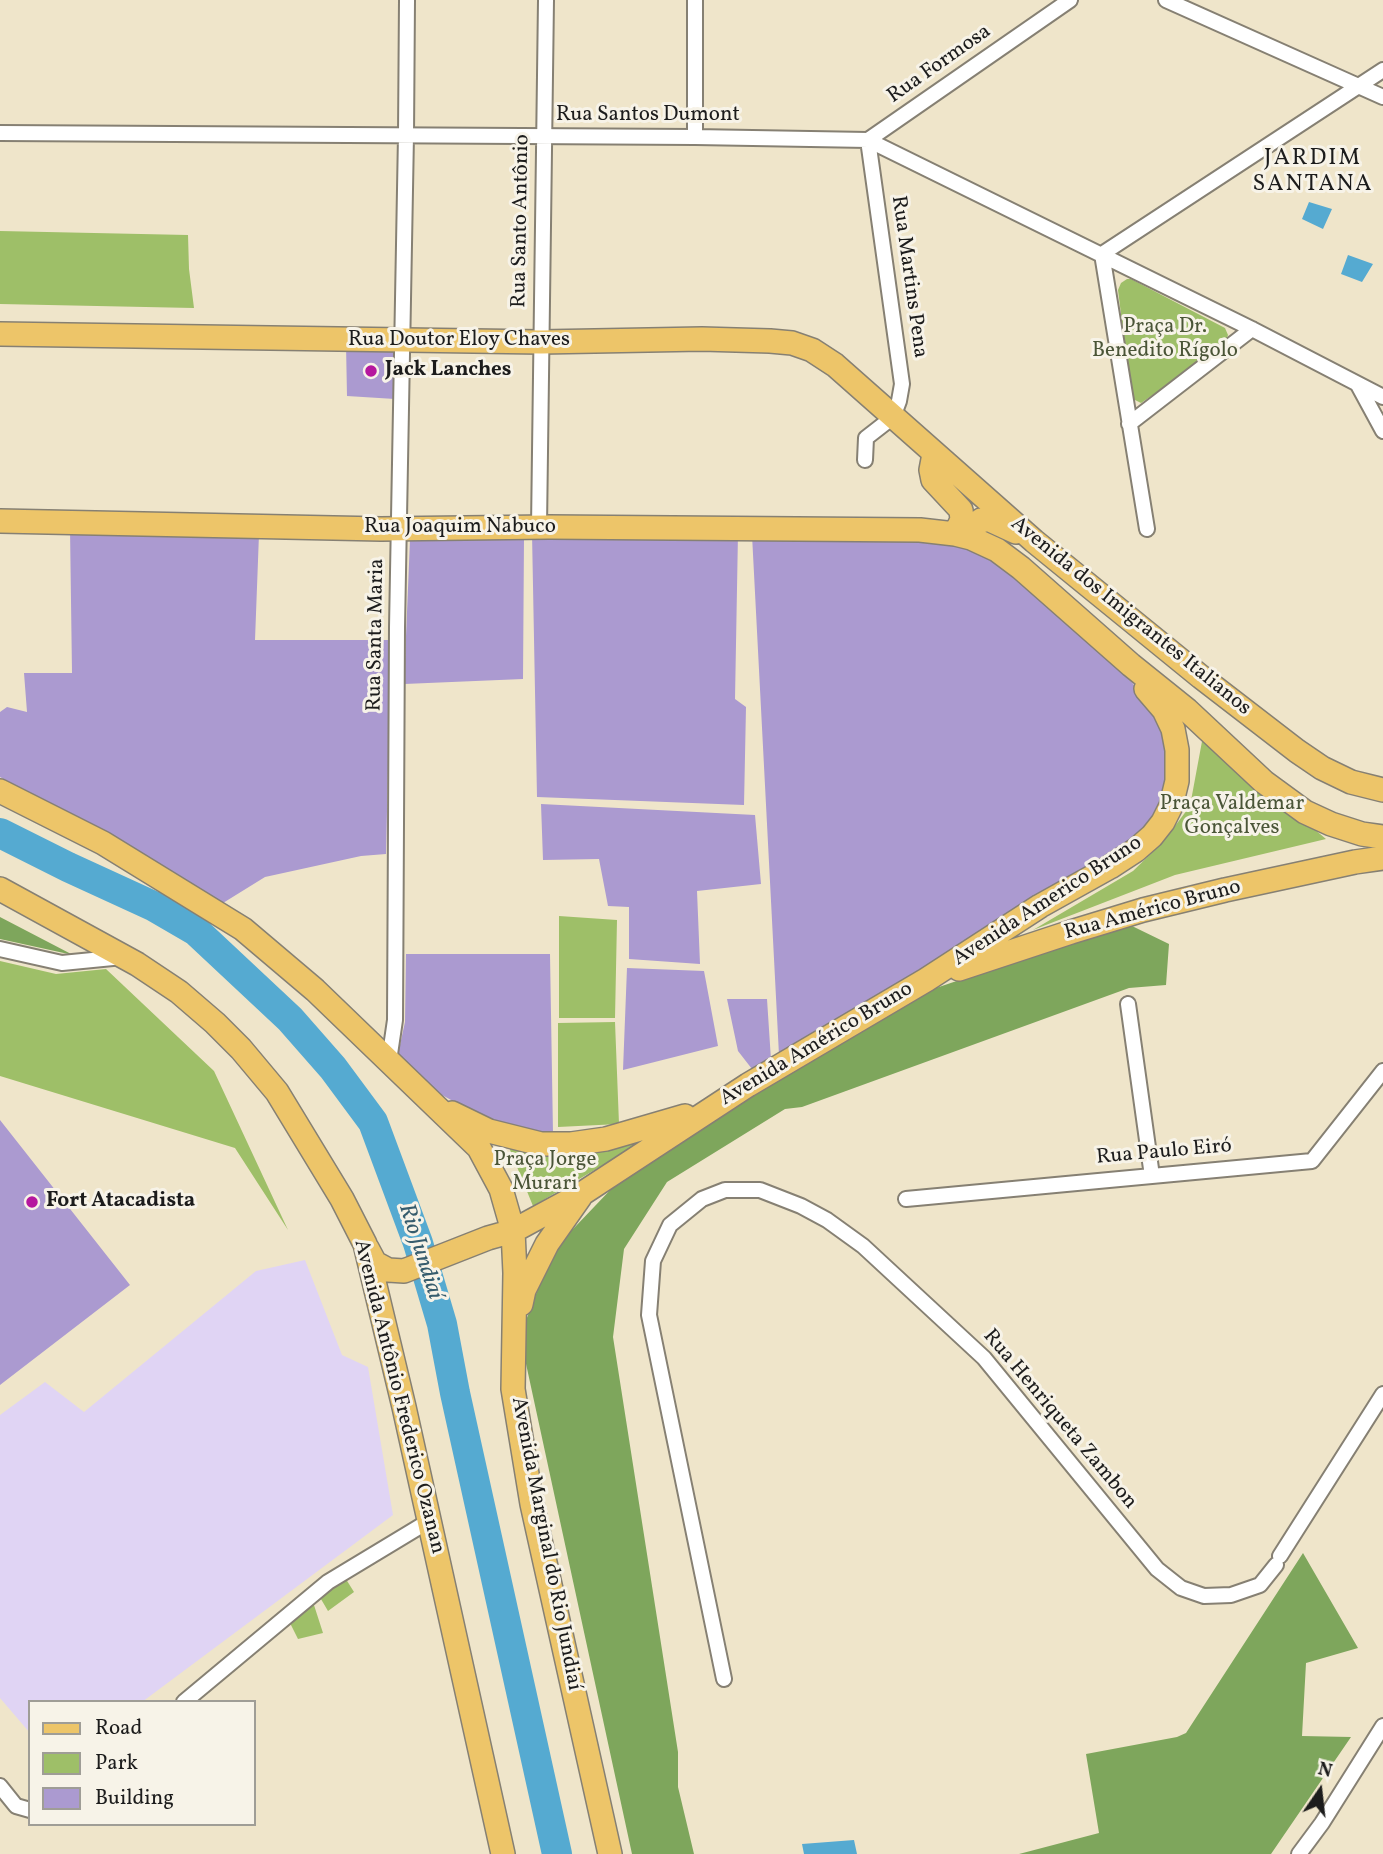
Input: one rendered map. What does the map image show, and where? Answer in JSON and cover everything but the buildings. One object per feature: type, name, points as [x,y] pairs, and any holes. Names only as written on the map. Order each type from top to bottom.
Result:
[{"type":"main road","name":"Rua Doutor Eloy Chaves","points":[[0,334],[541,342],[702,339],[792,343],[812,350],[835,365],[893,417]]},
{"type":"main road","name":"Avenida dos Imigrantes Italianos","points":[[893,417],[1034,541],[1297,751],[1322,768],[1351,782],[1383,790]]},
{"type":"main road","points":[[934,454],[931,470],[933,480],[961,510],[963,536]]},
{"type":"main road","points":[[963,536],[981,520],[990,520],[1034,541]]},
{"type":"main road","name":"Rua Joaquim Nabuco","points":[[0,521],[399,529],[540,527],[920,530]]},
{"type":"main road","name":"Avenida dos Imigrantes Italianos","points":[[920,530],[963,536],[996,550],[1021,568],[1187,710],[1264,782],[1305,812],[1341,828],[1383,837]]},
{"type":"main road","name":"Avenida Americo Bruno","points":[[926,980],[1040,905],[1136,850],[1163,822],[1171,806],[1177,781],[1177,750],[1164,710],[1145,688],[1132,665]]},
{"type":"main road","name":"Avenida Marginal do Rio Jundiaí","points":[[0,791],[103,843],[243,929],[315,990],[479,1148],[500,1189],[513,1231],[513,1389],[532,1504],[610,1854]]},
{"type":"main road","name":"Rua Américo Bruno","points":[[926,980],[1143,910],[1225,890],[1383,858]]},
{"type":"main road","name":"Avenida Antônio Frederico Ozanan","points":[[0,889],[125,957],[179,992],[215,1023],[241,1049],[276,1092],[336,1188],[365,1244],[503,1854]]},
{"type":"main road","name":"Avenida Américo Bruno","points":[[365,1244],[375,1263],[388,1270],[404,1271],[513,1231],[583,1193],[747,1085],[926,980]]},
{"type":"main road","points":[[435,1106],[489,1130],[541,1143],[571,1144],[606,1139],[708,1110]]},
{"type":"main road","points":[[513,1334],[524,1290],[547,1244],[583,1193]]},
{"type":"street","name":"Rua Santa Maria","points":[[389,1061],[395,1020],[407,0]]},
{"type":"street","name":"Rua Santo Antônio","points":[[540,527],[546,0]]},
{"type":"street","points":[[695,0],[695,137]]},
{"type":"street","name":"Rua Formosa","points":[[868,141],[1070,0]]},
{"type":"street","points":[[1166,0],[1383,97]]},
{"type":"street","points":[[1147,529],[1102,254],[1383,70]]},
{"type":"street","name":"Rua Santos Dumont","points":[[0,132],[695,137],[868,141],[1102,254],[1383,397]]},
{"type":"street","name":"Rua Martins Pena","points":[[868,141],[902,384],[900,401],[893,417]]},
{"type":"street","points":[[1129,424],[1252,329]]},
{"type":"street","points":[[1358,385],[1383,431]]},
{"type":"street","points":[[865,460],[866,438],[893,417]]},
{"type":"street","points":[[0,949],[62,963],[125,957]]},
{"type":"street","points":[[1128,1004],[1152,1176]]},
{"type":"street","name":"Rua Paulo Eiró","points":[[906,1199],[1312,1161],[1383,1071]]},
{"type":"street","name":"Rua Henriqueta Zambon","points":[[724,1679],[649,1315],[653,1261],[670,1225],[702,1199],[725,1190],[760,1190],[801,1206],[827,1220],[863,1246],[984,1358],[1157,1569],[1181,1588],[1204,1596],[1231,1595],[1260,1585],[1278,1561],[1383,1394]]},
{"type":"street","points":[[186,1700],[328,1582],[429,1521]]},
{"type":"street","points":[[1299,1854],[1322,1823],[1383,1726]]},
{"type":"street","points":[[0,1786],[16,1806],[28,1809]]},
{"type":"shaded area","points":[[305,1260],[342,1355],[368,1367],[393,1515],[145,1700],[28,1700],[28,1731],[0,1698],[0,1415],[45,1382],[84,1412],[256,1271]]},
{"type":"green space","points":[[0,231],[188,235],[194,308],[0,304]]},
{"type":"green space","name":"Praça Dr. Benedito Rígolo","points":[[1127,279],[1225,328],[1228,335],[1224,346],[1141,403],[1133,399],[1131,394],[1118,290],[1121,283]]},
{"type":"green space","name":"Praça Valdemar Gonçalves","points":[[1203,736],[1326,839],[1175,875],[1033,930],[1133,871],[1163,842],[1190,806]]},
{"type":"green space","points":[[559,916],[617,920],[615,1018],[559,1018]]},
{"type":"green space","points":[[0,917],[73,955],[0,939]]},
{"type":"green space","points":[[1132,926],[1169,944],[1166,985],[1129,988],[802,1107],[785,1109],[667,1182],[624,1249],[613,1337],[678,1752],[678,1787],[694,1854],[632,1854],[520,1336],[553,1250],[615,1185],[799,1067],[936,988],[1107,930]]},
{"type":"green space","points":[[0,961],[56,974],[106,969],[214,1071],[288,1230],[235,1148],[0,1076]]},
{"type":"green space","points":[[615,1022],[619,1124],[558,1127],[558,1023]]},
{"type":"green space","name":"Praça Jorge Murari","points":[[651,1137],[533,1206],[508,1145]]},
{"type":"green space","points":[[1303,1553],[1358,1648],[1306,1663],[1302,1736],[1351,1737],[1271,1854],[1019,1854],[1099,1833],[1086,1754],[1186,1733]]},
{"type":"green space","points":[[344,1576],[354,1592],[328,1611],[318,1594]]},
{"type":"green space","points":[[313,1602],[323,1633],[298,1639],[288,1619]]},
{"type":"water","points":[[1309,202],[1332,209],[1323,229],[1302,219]]},
{"type":"water","points":[[1348,255],[1373,264],[1362,282],[1341,274]]},
{"type":"water","points":[[854,1840],[857,1854],[804,1854],[802,1844]]},
{"type":"waterway","name":"Rio Jundiaí","points":[[0,833],[153,906],[196,931],[290,1019],[333,1068],[373,1122],[418,1243],[442,1324],[557,1854]]},
{"type":"place","name":"Jack Lanches","points":[[371,371]]},
{"type":"place","name":"Fort Atacadista","points":[[32,1202]]},
{"type":"district","name":"JARDIM SANTANA","points":[[1313,173]]}]
